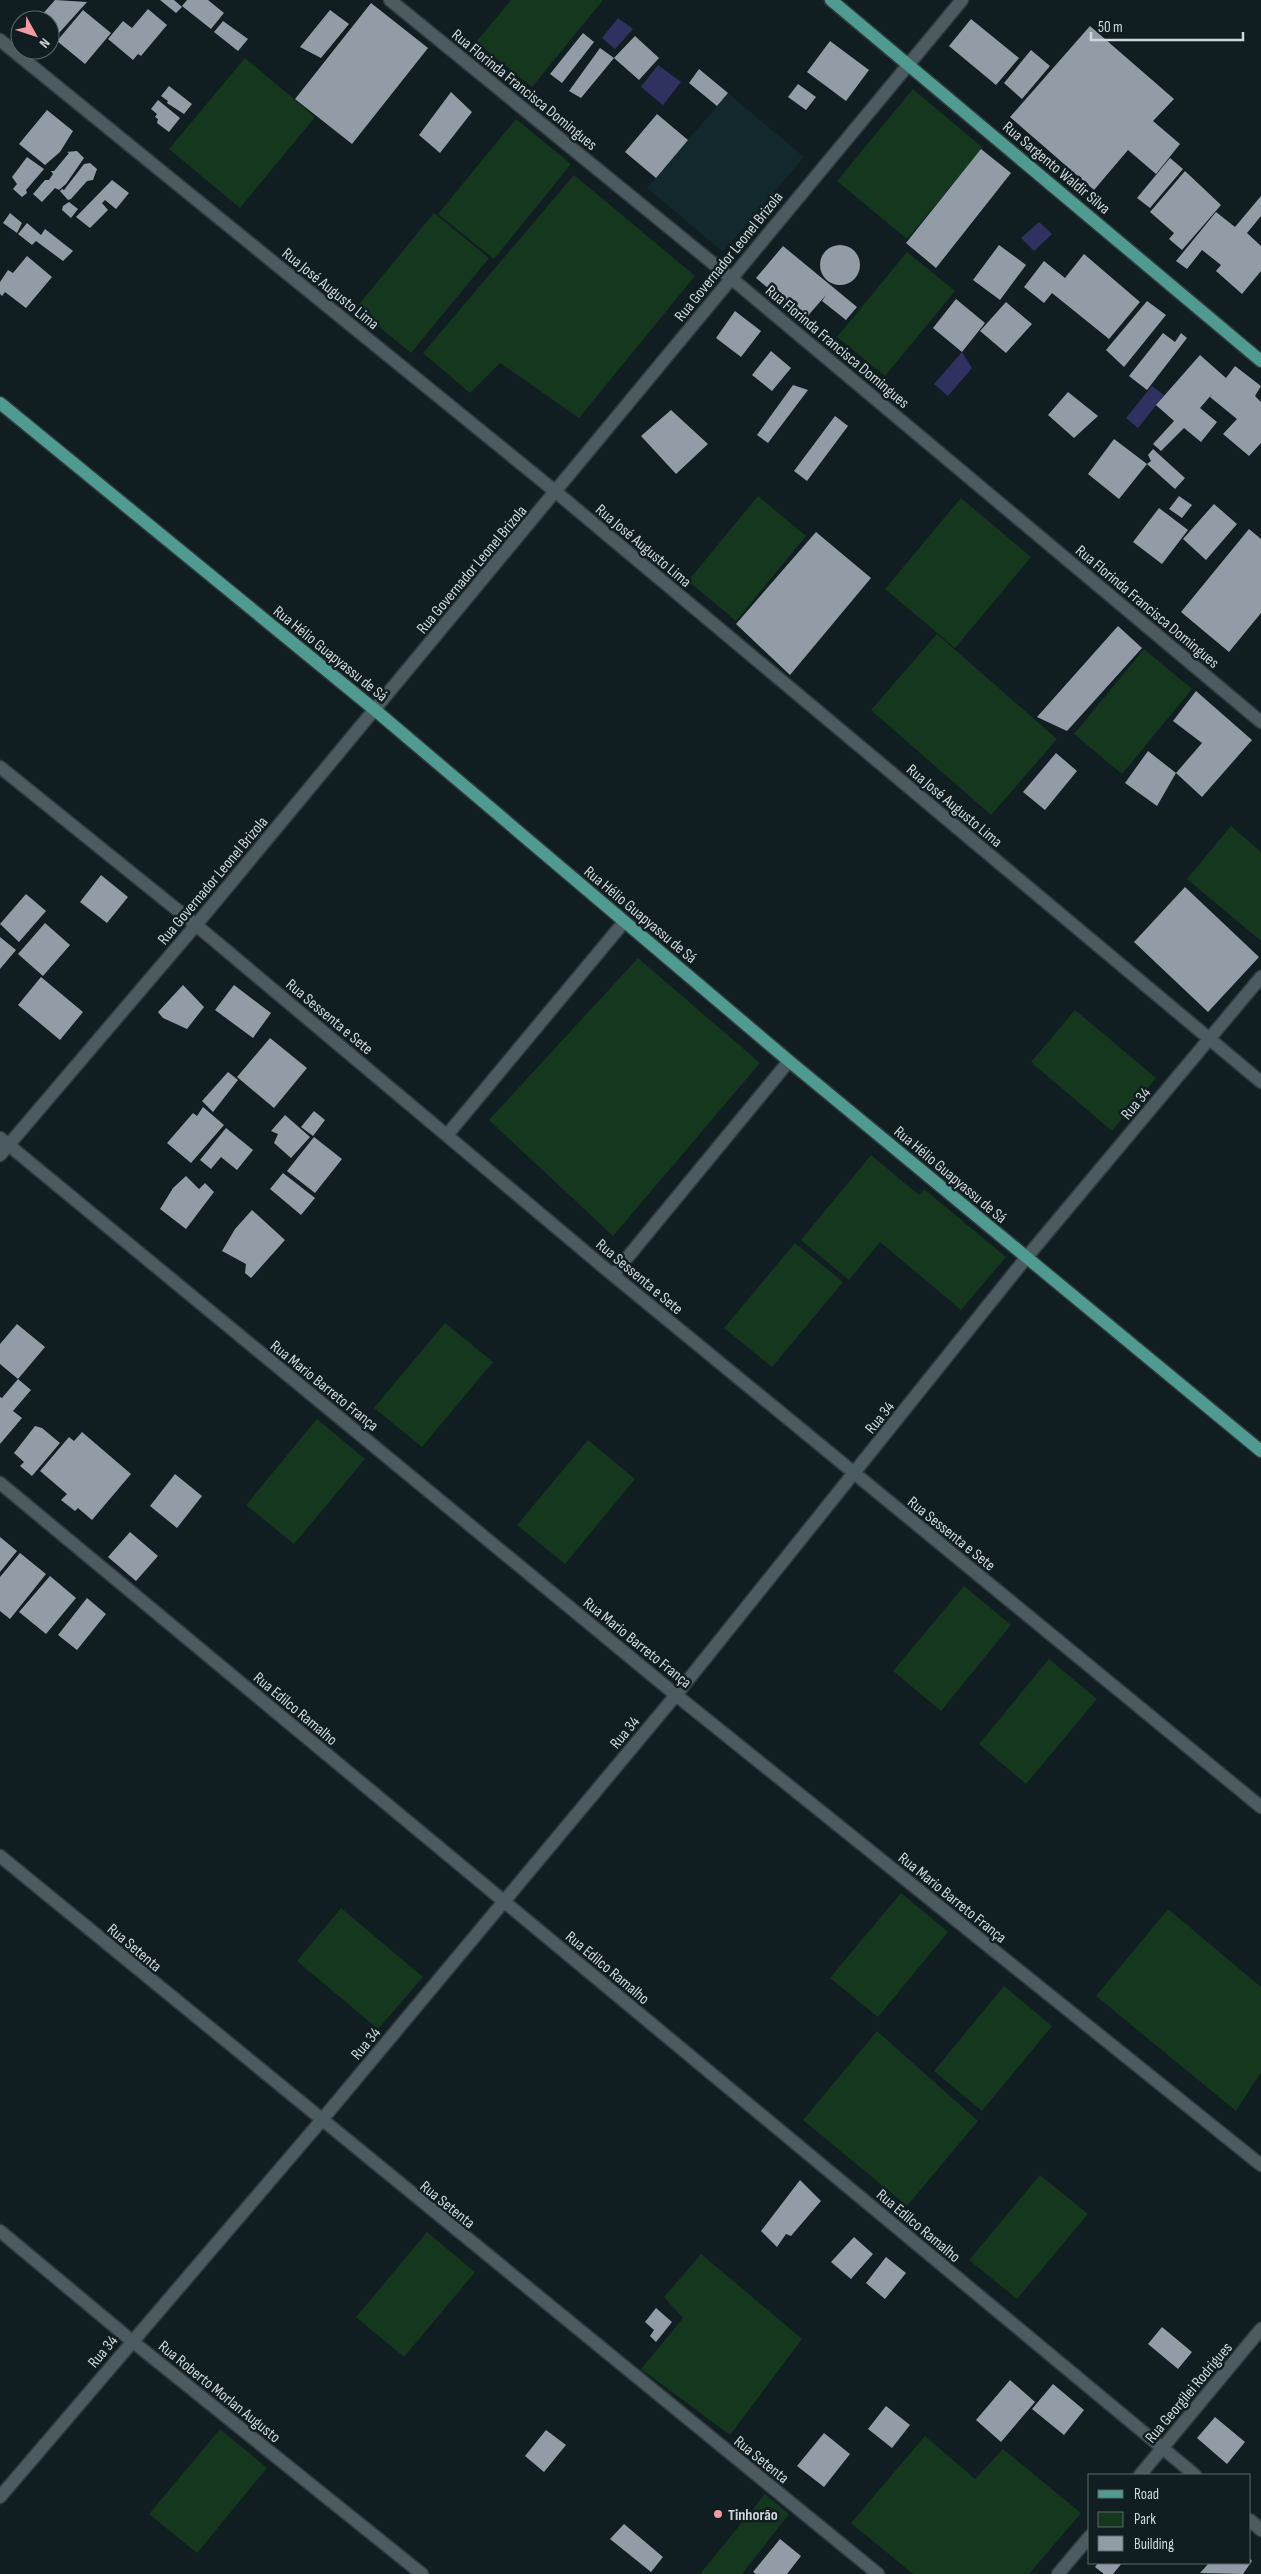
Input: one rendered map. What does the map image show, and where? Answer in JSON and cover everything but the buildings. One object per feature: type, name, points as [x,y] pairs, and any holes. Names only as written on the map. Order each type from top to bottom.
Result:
[{"type":"main road","name":"Rua Sargento Waldir Silva","points":[[831,0],[1261,361]]},
{"type":"main road","name":"Rua Hélio Guapyassu de Sá","points":[[0,403],[375,710],[790,1061],[1026,1258],[1261,1450]]},
{"type":"street","name":"Rua Florinda Francisca Domingues","points":[[390,0],[731,278],[1261,722]]},
{"type":"street","name":"Rua Governador Leonel Brizola","points":[[3,1146],[196,925],[962,0]]},
{"type":"street","name":"Rua José Augusto Lima","points":[[0,40],[556,492],[1261,1082]]},
{"type":"street","name":"Rua Sessenta e Sete","points":[[0,768],[196,925],[613,1276],[1261,1808]]},
{"type":"street","points":[[447,1135],[624,922]]},
{"type":"street","name":"Rua 34","points":[[0,2497],[321,2121],[676,1695],[1026,1258],[1261,977]]},
{"type":"street","points":[[613,1276],[790,1061]]},
{"type":"street","name":"Rua Mario Barreto França","points":[[3,1146],[676,1695],[1261,2165]]},
{"type":"street","name":"Rua Edilco Ramalho","points":[[0,1483],[1194,2474]]},
{"type":"street","name":"Rua Setenta","points":[[0,1856],[321,2121],[878,2574]]},
{"type":"street","name":"Rua Roberto Morlan Augusto","points":[[0,2231],[132,2341],[422,2574]]},
{"type":"street","name":"Rua Georgilei Rodrigues","points":[[1141,2474],[1261,2329]]},
{"type":"street","points":[[1251,2521],[1261,2530]]},
{"type":"street","points":[[1058,2574],[1088,2538]]},
{"type":"shaded area","points":[[728,93],[804,157],[723,252],[647,188]]},
{"type":"green space","points":[[511,0],[603,0],[532,87],[476,42]]},
{"type":"green space","points":[[245,58],[315,117],[240,208],[169,149]]},
{"type":"green space","points":[[913,89],[983,148],[907,239],[837,181]]},
{"type":"green space","points":[[516,119],[571,164],[494,259],[438,214]]},
{"type":"green space","points":[[574,175],[695,276],[579,418],[500,363],[470,393],[423,353]]},
{"type":"green space","points":[[434,213],[489,258],[411,353],[356,308]]},
{"type":"green space","points":[[907,252],[955,291],[885,376],[837,337]]},
{"type":"green space","points":[[758,496],[806,536],[736,621],[688,581]]},
{"type":"green space","points":[[961,498],[1031,557],[955,648],[885,589]]},
{"type":"green space","points":[[937,634],[1057,739],[991,815],[871,710]]},
{"type":"green space","points":[[1144,649],[1192,689],[1122,774],[1074,734]]},
{"type":"green space","points":[[1231,826],[1261,852],[1261,941],[1187,879]]},
{"type":"green space","points":[[638,958],[760,1063],[613,1236],[489,1120]]},
{"type":"green space","points":[[1075,1010],[1156,1078],[1112,1131],[1031,1062]]},
{"type":"green space","points":[[871,1155],[919,1195],[924,1189],[1006,1257],[961,1310],[880,1242],[849,1280],[801,1240]]},
{"type":"green space","points":[[795,1243],[843,1282],[772,1367],[724,1328]]},
{"type":"green space","points":[[445,1323],[493,1362],[422,1447],[374,1408]]},
{"type":"green space","points":[[317,1419],[365,1459],[294,1544],[246,1505]]},
{"type":"green space","points":[[588,1440],[635,1479],[565,1564],[517,1525]]},
{"type":"green space","points":[[964,1586],[1011,1625],[941,1711],[893,1671]]},
{"type":"green space","points":[[1049,1659],[1097,1699],[1026,1784],[979,1744]]},
{"type":"green space","points":[[901,1893],[948,1932],[878,2017],[830,1978]]},
{"type":"green space","points":[[341,1908],[423,1977],[378,2029],[297,1961]]},
{"type":"green space","points":[[1168,1909],[1261,1987],[1261,2072],[1236,2111],[1096,1996]]},
{"type":"green space","points":[[1004,1986],[1052,2026],[982,2111],[934,2071]]},
{"type":"green space","points":[[877,2031],[978,2121],[907,2206],[803,2120]]},
{"type":"green space","points":[[1040,2175],[1088,2214],[1017,2299],[969,2260]]},
{"type":"green space","points":[[427,2232],[475,2272],[404,2357],[356,2317]]},
{"type":"green space","points":[[701,2254],[802,2339],[730,2435],[641,2369],[683,2318],[664,2297]]},
{"type":"green space","points":[[220,2429],[267,2468],[197,2553],[149,2514]]},
{"type":"green space","points":[[925,2436],[975,2479],[1003,2449],[1081,2513],[1029,2574],[913,2574],[851,2523]]},
{"type":"green space","points":[[765,2494],[789,2514],[742,2574],[700,2574]]},
{"type":"water","points":[[618,18],[633,29],[615,49],[602,38]]},
{"type":"water","points":[[658,65],[681,82],[663,105],[641,87]]},
{"type":"water","points":[[1039,222],[1052,234],[1034,251],[1021,238]]},
{"type":"water","points":[[962,352],[972,368],[948,396],[934,384]]},
{"type":"water","points":[[1152,386],[1164,395],[1138,428],[1126,418]]},
{"type":"place","name":"Tinhorão","points":[[718,2514]]}]
